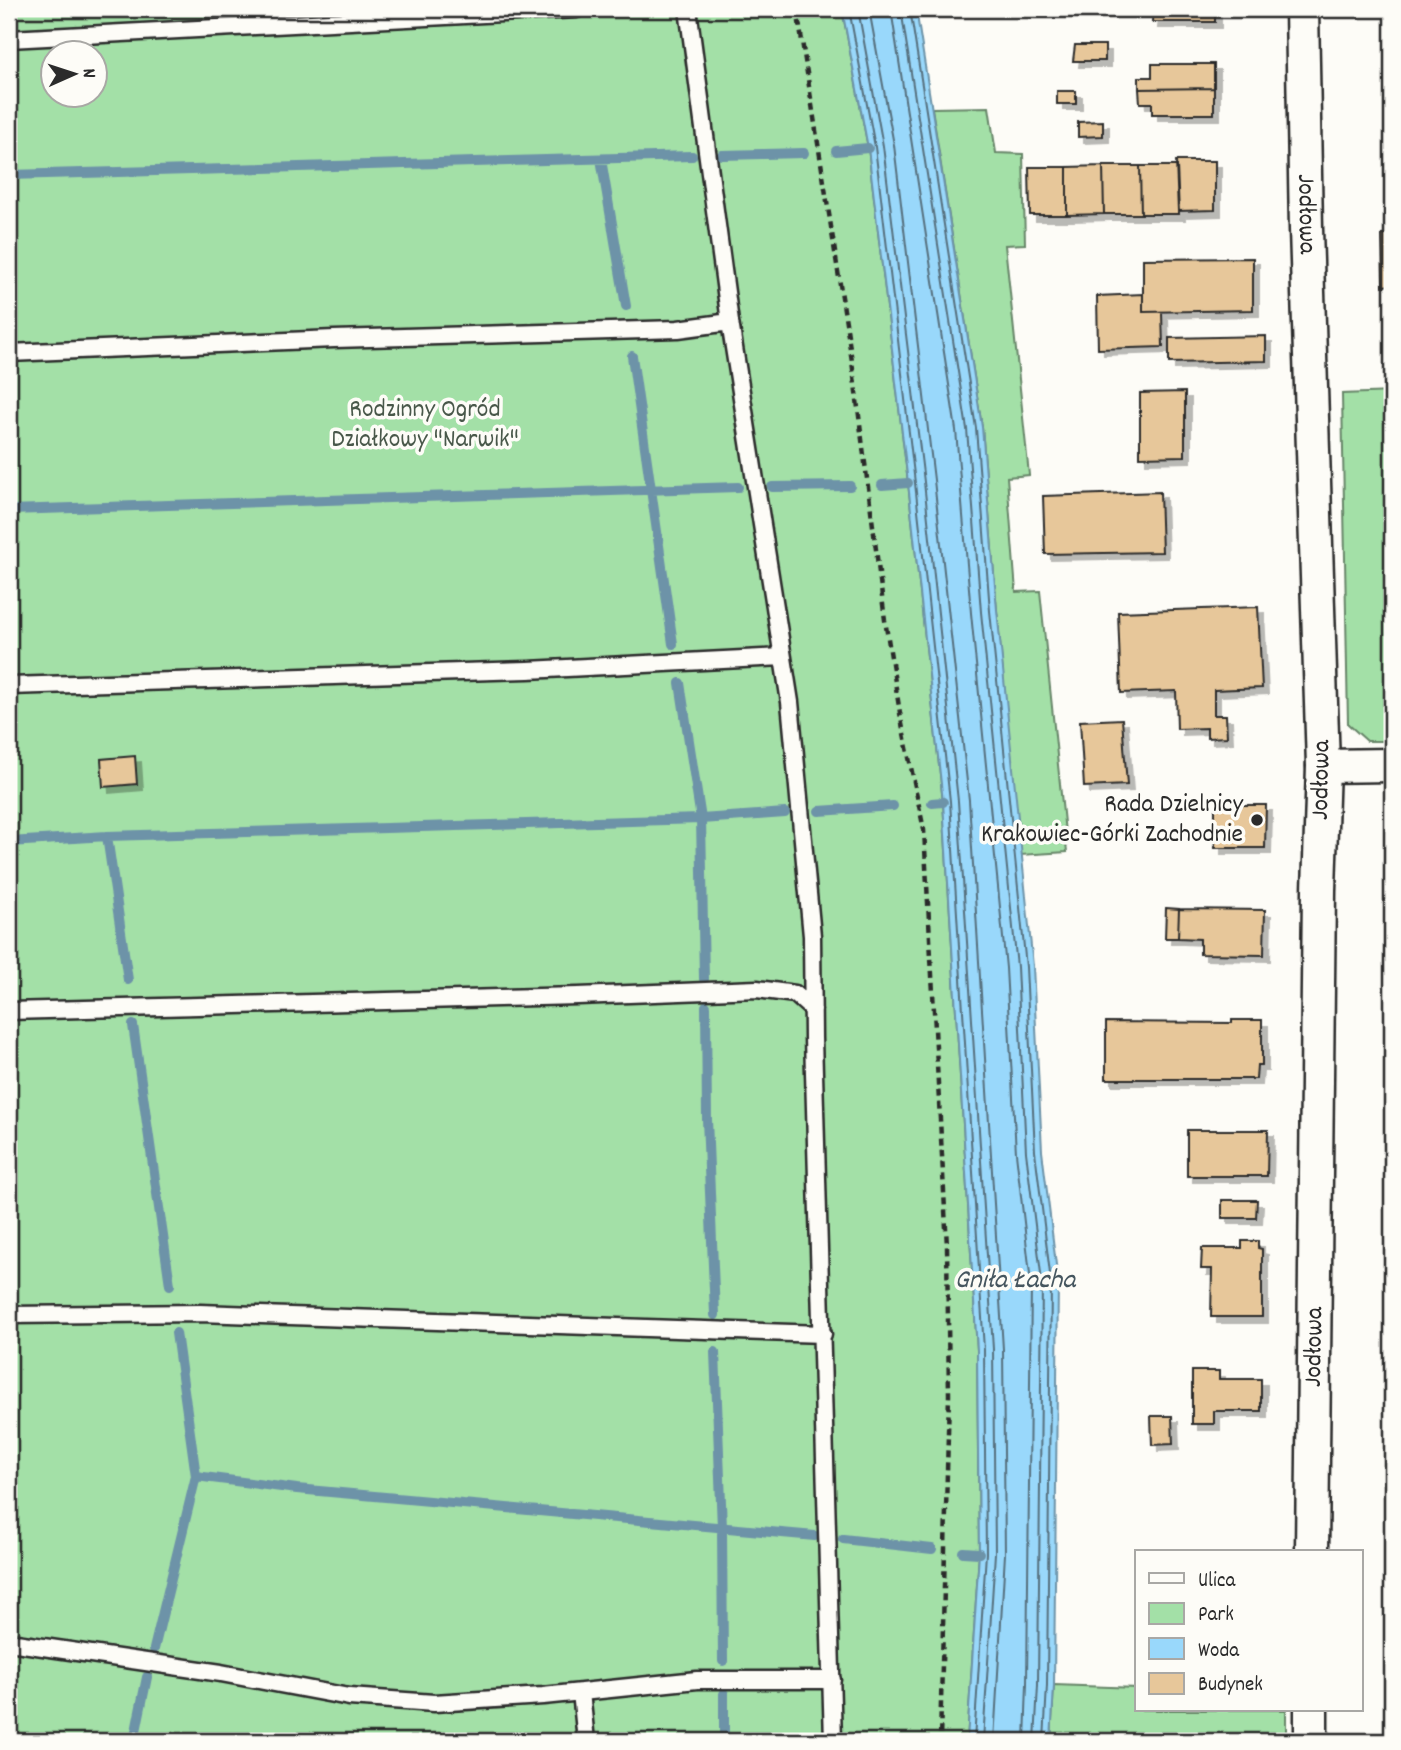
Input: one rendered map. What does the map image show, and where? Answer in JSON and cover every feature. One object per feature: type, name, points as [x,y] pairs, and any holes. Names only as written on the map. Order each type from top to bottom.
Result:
[{"type":"street","name":"Jodłowa","points":[[1303,9],[1307,257],[1324,766],[1319,890],[1312,1550]]},
{"type":"street","points":[[1324,766],[1392,765]]},
{"type":"street","points":[[1311,1712],[1311,1741]]},
{"type":"lane","points":[[9,38],[577,9]]},
{"type":"lane","points":[[688,9],[730,322],[790,702],[812,936],[833,1741]]},
{"type":"lane","points":[[9,353],[334,339],[678,329],[730,322]]},
{"type":"lane","points":[[9,686],[528,670],[783,657]]},
{"type":"lane","points":[[9,1011],[757,989],[795,994],[813,1010]]},
{"type":"lane","points":[[9,1314],[200,1313],[822,1334]]},
{"type":"lane","points":[[9,1642],[222,1673],[349,1697],[434,1703],[697,1680],[832,1680]]},
{"type":"lane","points":[[581,1692],[586,1741]]},
{"type":"path","points":[[797,9],[852,361],[885,620],[901,719],[924,830],[947,1246],[949,1395],[940,1741]]},
{"type":"green space","name":"Rodzinny Ogród Działkowy \"Narwik\"","points":[[9,9],[842,9],[868,148],[943,802],[977,1350],[979,1553],[967,1741],[9,1741]]},
{"type":"green space","points":[[989,107],[996,153],[1023,154],[1025,244],[1005,245],[1029,475],[1007,477],[1016,592],[1040,591],[1067,852],[1020,855],[982,427],[932,108]]},
{"type":"green space","points":[[1392,392],[1392,741],[1367,741],[1348,724],[1342,394]]},
{"type":"green space","points":[[1054,1685],[1135,1688],[1135,1712],[1286,1712],[1286,1741],[1051,1741]]},
{"type":"water","name":"Gniła Łacha","points":[[842,9],[916,9],[982,427],[997,610],[1033,966],[1042,1151],[1058,1281],[1054,1685],[1051,1741],[967,1741],[979,1553],[977,1350],[943,802],[868,148]]},
{"type":"building","points":[[1141,9],[1215,9],[1215,22],[1152,22],[1153,11]]},
{"type":"building","points":[[1075,45],[1105,45],[1105,61],[1073,61]]},
{"type":"building","points":[[1152,64],[1214,64],[1214,88],[1139,89],[1139,77],[1152,77]]},
{"type":"building","points":[[1214,88],[1214,114],[1152,114],[1152,103],[1140,103],[1139,89]]},
{"type":"building","points":[[1057,91],[1076,91],[1076,104],[1057,104]]},
{"type":"building","points":[[1103,121],[1103,136],[1078,137],[1078,122]]},
{"type":"building","points":[[1176,161],[1215,161],[1215,210],[1178,211]]},
{"type":"building","points":[[1103,166],[1104,214],[1067,215],[1067,167]]},
{"type":"building","points":[[1103,166],[1140,166],[1141,214],[1104,214]]},
{"type":"building","points":[[1140,166],[1177,166],[1179,214],[1141,214]]},
{"type":"building","points":[[1029,167],[1067,167],[1067,215],[1030,215]]},
{"type":"building","points":[[1392,234],[1392,285],[1383,286],[1382,235]]},
{"type":"building","points":[[1253,258],[1253,310],[1143,312],[1143,259]]},
{"type":"building","points":[[1143,294],[1143,312],[1162,312],[1163,347],[1098,349],[1097,296]]},
{"type":"building","points":[[1266,336],[1266,361],[1169,363],[1169,338]]},
{"type":"building","points":[[1185,392],[1185,456],[1140,457],[1140,393]]},
{"type":"building","points":[[1160,492],[1162,552],[1045,554],[1043,496]]},
{"type":"building","points":[[1258,607],[1262,688],[1214,690],[1214,715],[1226,715],[1227,737],[1207,738],[1207,728],[1177,729],[1176,691],[1121,693],[1118,612]]},
{"type":"building","points":[[1122,719],[1127,785],[1084,787],[1080,721]]},
{"type":"building","points":[[135,756],[137,784],[103,787],[101,759]]},
{"type":"building","points":[[1215,805],[1266,805],[1265,848],[1215,848]]},
{"type":"building","points":[[1166,908],[1179,909],[1178,938],[1165,938]]},
{"type":"building","points":[[1179,909],[1265,910],[1264,955],[1200,954],[1200,939],[1178,938]]},
{"type":"building","points":[[1232,1020],[1262,1020],[1262,1065],[1257,1065],[1256,1079],[1106,1079],[1106,1022],[1232,1023]]},
{"type":"building","points":[[1187,1130],[1268,1130],[1267,1176],[1187,1176]]},
{"type":"building","points":[[1222,1200],[1257,1200],[1256,1218],[1222,1218]]},
{"type":"building","points":[[1242,1241],[1258,1241],[1258,1248],[1262,1249],[1262,1317],[1211,1317],[1212,1269],[1201,1269],[1202,1248],[1242,1248]]},
{"type":"building","points":[[1192,1371],[1219,1371],[1219,1379],[1261,1379],[1261,1411],[1214,1411],[1214,1424],[1192,1424]]},
{"type":"building","points":[[1151,1416],[1172,1416],[1173,1444],[1152,1445]]},
{"type":"waterway","points":[[836,151],[868,148]]},
{"type":"waterway","points":[[722,155],[804,153]]},
{"type":"waterway","points":[[9,175],[692,156]]},
{"type":"waterway","points":[[601,159],[626,306]]},
{"type":"waterway","points":[[632,356],[673,644]]},
{"type":"waterway","points":[[882,485],[908,483]]},
{"type":"waterway","points":[[772,487],[850,486]]},
{"type":"waterway","points":[[9,510],[738,487]]},
{"type":"waterway","points":[[680,683],[701,819],[704,979]]},
{"type":"waterway","points":[[932,803],[943,802]]},
{"type":"waterway","points":[[819,811],[893,806]]},
{"type":"waterway","points":[[9,842],[107,836],[701,819],[785,813]]},
{"type":"waterway","points":[[107,836],[128,980]]},
{"type":"waterway","points":[[706,1006],[707,1119],[715,1315]]},
{"type":"waterway","points":[[133,1025],[170,1285]]},
{"type":"waterway","points":[[176,1333],[196,1476],[297,1489],[815,1536]]},
{"type":"waterway","points":[[715,1352],[722,1528],[723,1661]]},
{"type":"waterway","points":[[154,1649],[196,1476]]},
{"type":"waterway","points":[[843,1539],[932,1549]]},
{"type":"waterway","points":[[963,1552],[979,1553]]},
{"type":"waterway","points":[[134,1741],[147,1677]]},
{"type":"waterway","points":[[724,1694],[724,1741]]},
{"type":"place","name":"Rada Dzielnicy Krakowiec-Górki Zachodnie","points":[[1257,820]]}]
